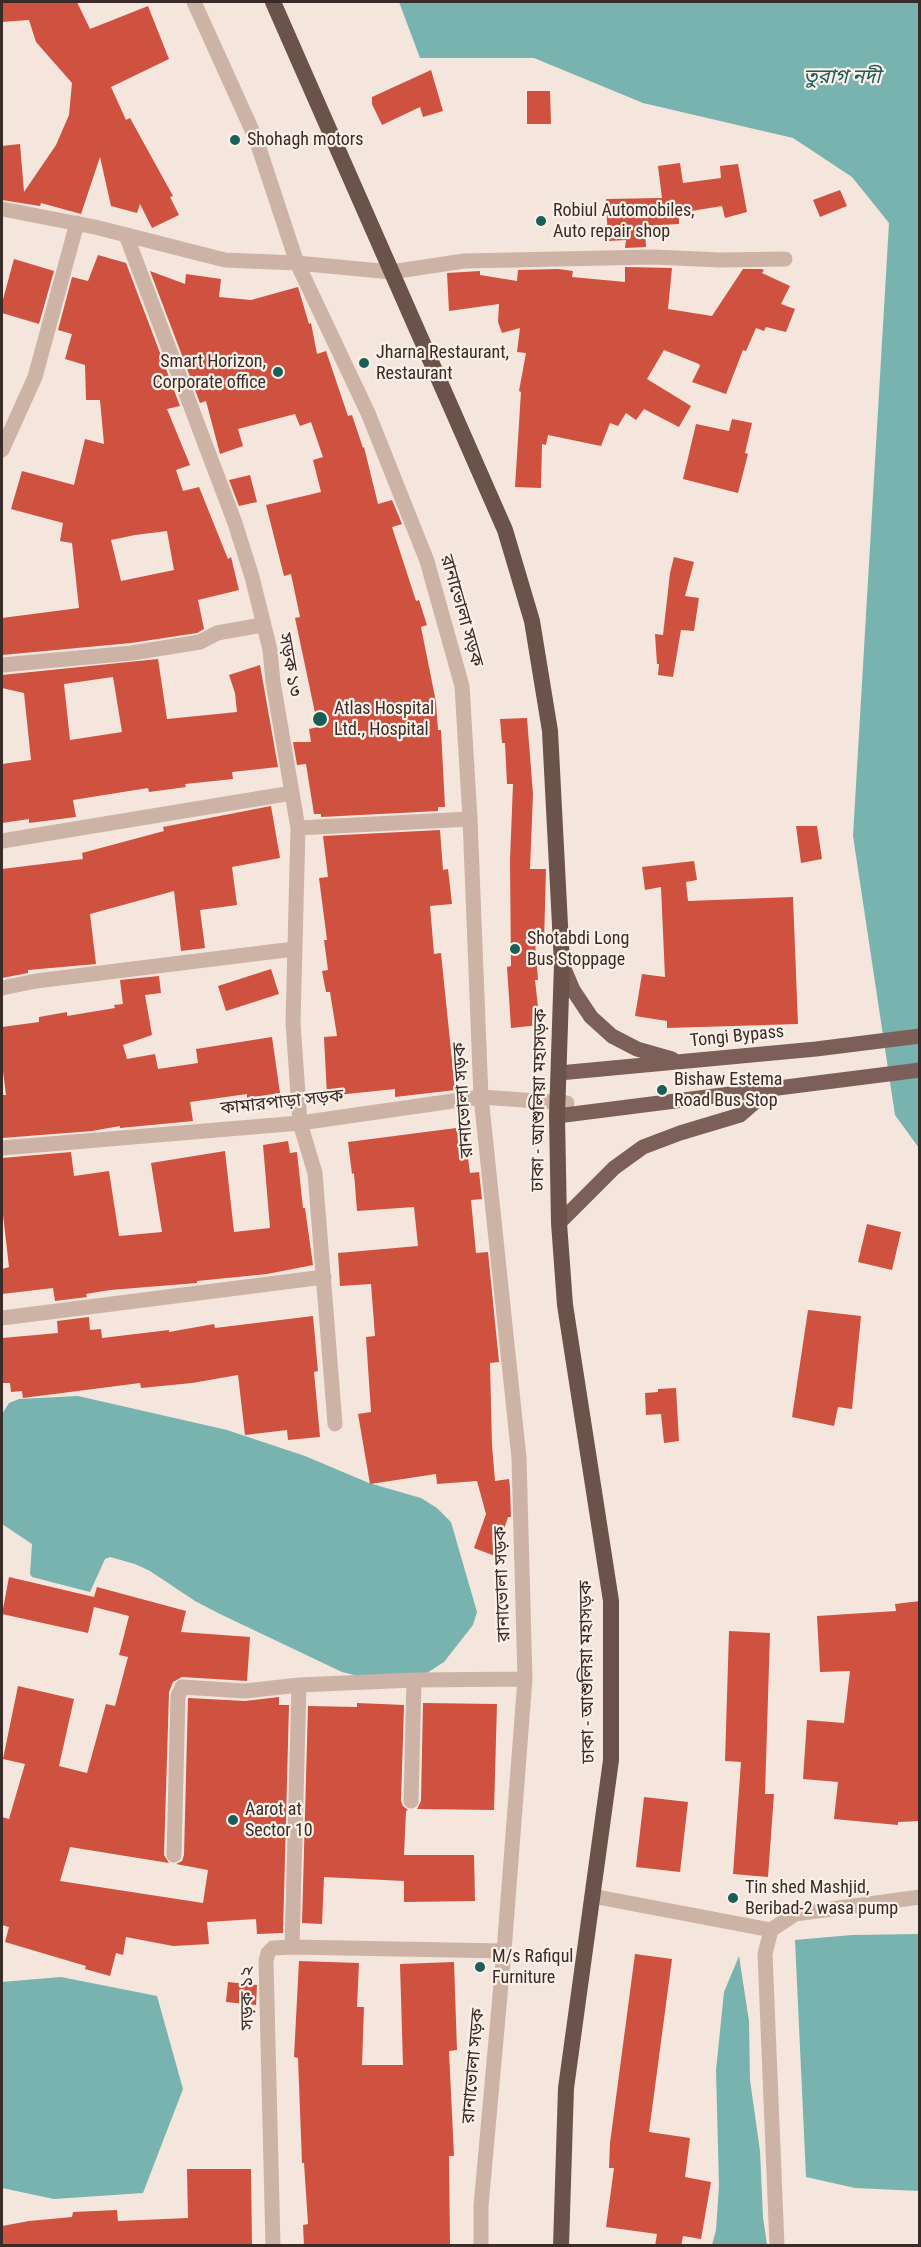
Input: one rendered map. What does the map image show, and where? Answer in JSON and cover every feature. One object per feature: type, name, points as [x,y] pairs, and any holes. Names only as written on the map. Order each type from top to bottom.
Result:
[{"type":"highway","name":"ঢাকা - আশুলিয়া মহাসড়ক","points":[[273,2],[505,530],[532,621],[550,731],[562,964],[559,1223],[566,1305],[611,1601],[611,1760],[566,2088],[561,2246]]},
{"type":"main road","points":[[562,964],[573,990],[591,1017],[612,1036],[637,1049],[684,1062]]},
{"type":"main road","name":"Tongi Bypass","points":[[559,1073],[816,1049],[920,1036]]},
{"type":"main road","points":[[562,1109],[770,1089],[920,1070]]},
{"type":"main road","points":[[559,1223],[614,1168],[643,1147],[740,1115],[770,1089]]},
{"type":"street","name":"রানাভোলা সড়ক","points":[[194,2],[256,139],[297,263],[368,413],[427,561],[462,686],[470,819],[481,1097],[519,1458],[525,1679],[481,2206],[481,2246]]},
{"type":"street","points":[[2,209],[76,223],[225,260],[297,263],[391,272],[464,261],[653,257],[721,260],[785,259]]},
{"type":"street","points":[[2,450],[35,377],[76,223]]},
{"type":"street","name":"সড়ক ১৩","points":[[126,235],[234,523],[252,577],[270,650],[298,828],[293,1023],[300,1123],[315,1173],[335,1424]]},
{"type":"street","points":[[2,665],[132,654],[200,642],[217,633],[262,625]]},
{"type":"street","points":[[2,841],[292,792]]},
{"type":"street","points":[[298,828],[470,819]]},
{"type":"street","points":[[2,988],[36,981],[294,950]]},
{"type":"street","name":"কামারপাড়া সড়ক","points":[[2,1148],[300,1123],[481,1097],[562,1109]]},
{"type":"street","points":[[2,1318],[324,1277]]},
{"type":"street","points":[[174,1855],[178,1696],[182,1687],[245,1691],[299,1685],[414,1680],[525,1679]]},
{"type":"street","points":[[411,1801],[414,1680]]},
{"type":"street","points":[[292,1947],[299,1685]]},
{"type":"street","points":[[592,1896],[771,1930]]},
{"type":"street","points":[[777,2246],[765,1954],[771,1930],[795,1914],[920,1897]]},
{"type":"street","name":"সড়ক ১২","points":[[273,2246],[266,1961],[273,1948],[504,1951]]},
{"type":"water","name":"তুরাগ নদী","points":[[399,2],[919,2],[919,1148],[895,1115],[853,836],[889,223],[852,177],[793,138],[643,103],[534,58],[420,58]]},
{"type":"water","points":[[78,1396],[227,1430],[305,1456],[369,1483],[421,1498],[437,1508],[451,1522],[477,1612],[473,1625],[444,1662],[419,1678],[366,1678],[342,1672],[220,1614],[135,1564],[110,1557],[105,1559],[90,1592],[32,1577],[30,1574],[32,1544],[2,1524],[2,1414],[9,1403],[19,1399]]},
{"type":"water","points":[[919,1934],[919,2191],[855,2188],[806,2177],[795,1940],[852,1935]]},
{"type":"water","points":[[739,1956],[749,2021],[750,2080],[760,2151],[763,2217],[767,2245],[712,2245],[716,2230],[719,2186],[716,2070],[724,1992]]},
{"type":"water","points":[[61,1977],[157,1996],[183,2089],[143,2193],[54,2199],[2,2188],[2,1982]]},
{"type":"building","points":[[2,2],[77,2],[90,29],[148,6],[169,59],[111,87],[126,120],[130,118],[173,196],[170,197],[179,215],[152,228],[140,204],[137,213],[111,206],[100,157],[81,214],[41,203],[40,206],[2,200],[2,146],[20,144],[24,192],[56,145],[69,115],[72,83],[36,42],[29,20],[2,22]]},
{"type":"building","points":[[431,70],[443,111],[423,117],[420,107],[382,125],[372,104],[372,97]]},
{"type":"building","points":[[527,91],[550,91],[551,124],[527,124]]},
{"type":"building","points":[[680,163],[683,183],[721,178],[720,166],[738,164],[747,212],[725,218],[722,206],[679,213],[679,224],[645,226],[646,247],[625,248],[626,240],[608,241],[606,199],[662,198],[658,166]]},
{"type":"building","points":[[840,190],[847,206],[820,217],[813,200]]},
{"type":"building","points":[[98,255],[126,263],[180,406],[167,409],[190,465],[176,470],[183,491],[199,487],[228,559],[231,557],[239,590],[198,600],[204,629],[197,633],[131,643],[2,655],[2,618],[79,608],[72,543],[60,541],[63,523],[11,509],[22,471],[74,485],[85,439],[104,444],[100,400],[86,400],[85,365],[65,359],[72,334],[58,330],[72,277],[88,281]],"holes":[[[167,531],[174,570],[121,581],[111,540]]]},
{"type":"building","points":[[14,259],[54,271],[39,324],[2,313],[2,303]]},
{"type":"building","points":[[625,267],[672,268],[668,309],[712,316],[743,269],[762,269],[764,270],[762,273],[790,286],[781,304],[795,309],[786,332],[766,327],[764,331],[756,328],[746,351],[743,350],[726,394],[692,382],[699,364],[664,350],[647,379],[691,406],[679,427],[644,409],[636,420],[626,413],[618,426],[610,423],[601,446],[548,435],[546,445],[542,444],[541,488],[515,487],[521,392],[519,391],[526,353],[517,352],[520,328],[502,333],[498,322],[499,304],[449,311],[447,273],[480,271],[480,275],[517,281],[518,270],[558,269],[573,271],[572,277],[625,282]]},
{"type":"building","points":[[150,271],[185,284],[186,274],[221,279],[219,297],[251,300],[298,287],[309,324],[311,323],[317,354],[326,351],[348,416],[352,415],[364,447],[378,504],[392,500],[402,524],[392,527],[416,601],[419,600],[427,625],[421,627],[436,702],[438,730],[441,730],[445,807],[438,807],[438,811],[321,817],[321,814],[314,814],[306,764],[297,765],[293,742],[311,742],[309,729],[318,727],[295,618],[300,617],[291,574],[284,576],[266,505],[321,492],[313,460],[323,457],[311,422],[300,426],[295,414],[238,429],[243,446],[220,454],[206,401],[200,403]]},
{"type":"building","points":[[732,419],[752,423],[745,453],[748,454],[738,493],[683,479],[696,424],[729,431]]},
{"type":"building","points":[[250,475],[257,502],[239,506],[229,480]]},
{"type":"building","points":[[674,557],[694,562],[685,596],[699,598],[694,631],[681,630],[673,677],[658,675],[659,664],[657,664],[655,634],[663,635]]},
{"type":"building","points":[[158,659],[167,719],[237,712],[235,693],[229,675],[260,665],[278,767],[232,772],[233,779],[185,784],[186,787],[149,792],[148,788],[73,800],[76,817],[29,823],[29,819],[2,823],[2,764],[31,760],[24,693],[2,688],[2,675]],"holes":[[[113,677],[122,732],[70,740],[64,684]]]},
{"type":"building","points":[[527,718],[533,794],[530,869],[546,869],[544,942],[535,942],[538,980],[535,980],[540,1025],[511,1028],[507,967],[511,966],[510,860],[513,784],[507,784],[505,743],[502,743],[500,719]]},
{"type":"building","points":[[271,806],[280,858],[232,867],[237,905],[200,910],[205,948],[181,951],[174,891],[90,914],[96,964],[28,970],[28,973],[2,978],[2,869],[83,859],[82,853],[164,831],[163,827]]},
{"type":"building","points":[[796,826],[817,826],[822,859],[801,863]]},
{"type":"building","points":[[440,830],[443,870],[448,869],[452,904],[430,906],[434,954],[441,953],[455,1090],[395,1097],[395,1089],[327,1096],[324,1037],[337,1036],[330,992],[326,992],[322,971],[328,970],[324,940],[327,940],[319,878],[328,877],[323,836]]},
{"type":"building","points":[[694,861],[697,880],[686,882],[688,901],[793,897],[798,1024],[667,1028],[667,1021],[635,1016],[642,974],[665,977],[661,887],[645,890],[642,867]]},
{"type":"building","points":[[271,969],[279,994],[226,1011],[218,986]]},
{"type":"building","points":[[159,976],[161,993],[145,995],[152,1035],[123,1045],[127,1059],[155,1054],[158,1069],[198,1063],[196,1049],[272,1037],[280,1093],[247,1098],[247,1094],[190,1102],[193,1121],[2,1138],[2,1095],[6,1095],[2,1064],[2,1027],[39,1022],[39,1017],[67,1012],[67,1016],[115,1008],[114,1005],[123,1004],[120,980]]},
{"type":"building","points":[[464,1127],[470,1173],[479,1172],[482,1199],[471,1200],[476,1253],[488,1252],[499,1362],[490,1363],[495,1481],[509,1479],[510,1488],[511,1517],[508,1517],[495,1556],[474,1548],[486,1514],[477,1481],[437,1484],[436,1474],[370,1484],[358,1414],[371,1412],[366,1337],[375,1336],[371,1284],[340,1286],[338,1253],[418,1246],[414,1207],[357,1211],[354,1173],[352,1174],[348,1142]]},
{"type":"building","points":[[288,1141],[290,1153],[297,1152],[303,1208],[305,1208],[313,1265],[267,1274],[197,1281],[197,1283],[110,1290],[86,1294],[87,1297],[55,1301],[53,1288],[2,1294],[2,1269],[9,1267],[2,1206],[2,1158],[71,1152],[74,1176],[109,1171],[119,1236],[162,1232],[151,1163],[225,1151],[234,1232],[270,1228],[263,1145]]},
{"type":"building","points":[[867,1224],[901,1232],[892,1270],[858,1262]]},
{"type":"building","points":[[808,1310],[861,1316],[852,1409],[838,1407],[834,1426],[792,1417]]},
{"type":"building","points":[[313,1316],[318,1371],[314,1372],[320,1437],[288,1440],[287,1430],[245,1435],[238,1375],[192,1383],[141,1388],[140,1383],[23,1398],[22,1391],[11,1392],[10,1383],[2,1383],[2,1338],[58,1333],[57,1321],[89,1317],[90,1330],[101,1329],[102,1338],[169,1330],[169,1332],[214,1324],[215,1328]]},
{"type":"building","points":[[676,1388],[679,1441],[664,1443],[661,1414],[646,1415],[645,1393],[658,1392],[658,1389]]},
{"type":"building","points":[[9,1577],[94,1597],[97,1587],[186,1611],[181,1632],[250,1637],[247,1681],[182,1677],[173,1682],[169,1692],[164,1855],[169,1863],[70,1847],[60,1881],[203,1903],[208,1870],[176,1864],[182,1861],[184,1855],[188,1698],[245,1701],[279,1697],[279,1705],[289,1705],[283,1933],[257,1934],[256,1919],[207,1922],[209,1944],[173,1946],[126,1937],[123,1955],[116,1953],[110,1976],[85,1969],[86,1966],[5,1942],[9,1927],[2,1925],[2,1817],[9,1819],[25,1764],[3,1759],[18,1686],[74,1699],[59,1766],[87,1773],[106,1704],[115,1706],[128,1657],[119,1655],[129,1616],[94,1607],[88,1633],[2,1614]]},
{"type":"building","points":[[920,1601],[920,1821],[898,1822],[898,1825],[834,1819],[838,1782],[803,1779],[807,1720],[844,1723],[850,1671],[820,1672],[817,1616],[896,1611],[895,1604]]},
{"type":"building","points":[[729,1631],[770,1633],[765,1794],[774,1794],[768,1877],[733,1874],[741,1762],[725,1761]]},
{"type":"building","points":[[357,1703],[404,1705],[401,1801],[408,1810],[406,1811],[404,1855],[474,1855],[475,1901],[404,1902],[404,1881],[324,1877],[322,1924],[302,1923],[308,1706],[357,1707]]},
{"type":"building","points":[[423,1703],[497,1704],[494,1810],[417,1809],[421,1801]]},
{"type":"building","points":[[644,1797],[688,1802],[680,1872],[636,1867]]},
{"type":"building","points":[[635,1954],[672,1959],[649,2132],[690,2138],[685,2177],[711,2182],[701,2239],[683,2236],[681,2246],[655,2246],[657,2234],[606,2227],[614,2168],[609,2168],[610,2143]]},
{"type":"building","points":[[299,1961],[359,1963],[357,2007],[364,2007],[362,2065],[403,2065],[400,1964],[454,1962],[457,2050],[449,2051],[454,2156],[449,2156],[450,2246],[304,2246],[303,2225],[308,2224],[304,2163],[302,2163],[298,2058],[294,2057]]},
{"type":"building","points":[[228,1982],[257,1985],[256,2005],[226,2002]]},
{"type":"building","points":[[187,2169],[251,2169],[252,2246],[2,2246],[2,2226],[72,2217],[73,2212],[117,2210],[118,2221],[188,2218]]},
{"type":"place","name":"Shohagh motors","points":[[235,140]]},
{"type":"place","name":"Robiul Automobiles, Auto repair shop","points":[[541,221]]},
{"type":"place","name":"Jharna Restaurant, Restaurant","points":[[364,363]]},
{"type":"place","name":"Smart Horizon, Corporate office","points":[[278,372]]},
{"type":"place","name":"Atlas Hospital Ltd., Hospital","points":[[320,719]]},
{"type":"place","name":"Shotabdi Long Bus Stoppage","points":[[515,949]]},
{"type":"place","name":"Bishaw Estema Road Bus Stop","points":[[662,1090]]},
{"type":"place","name":"Aarot at Sector 10","points":[[233,1820]]},
{"type":"place","name":"Tin shed Mashjid, Beribad-2 wasa pump","points":[[733,1898]]},
{"type":"place","name":"M/s Rafiqul Furniture","points":[[480,1967]]}]
